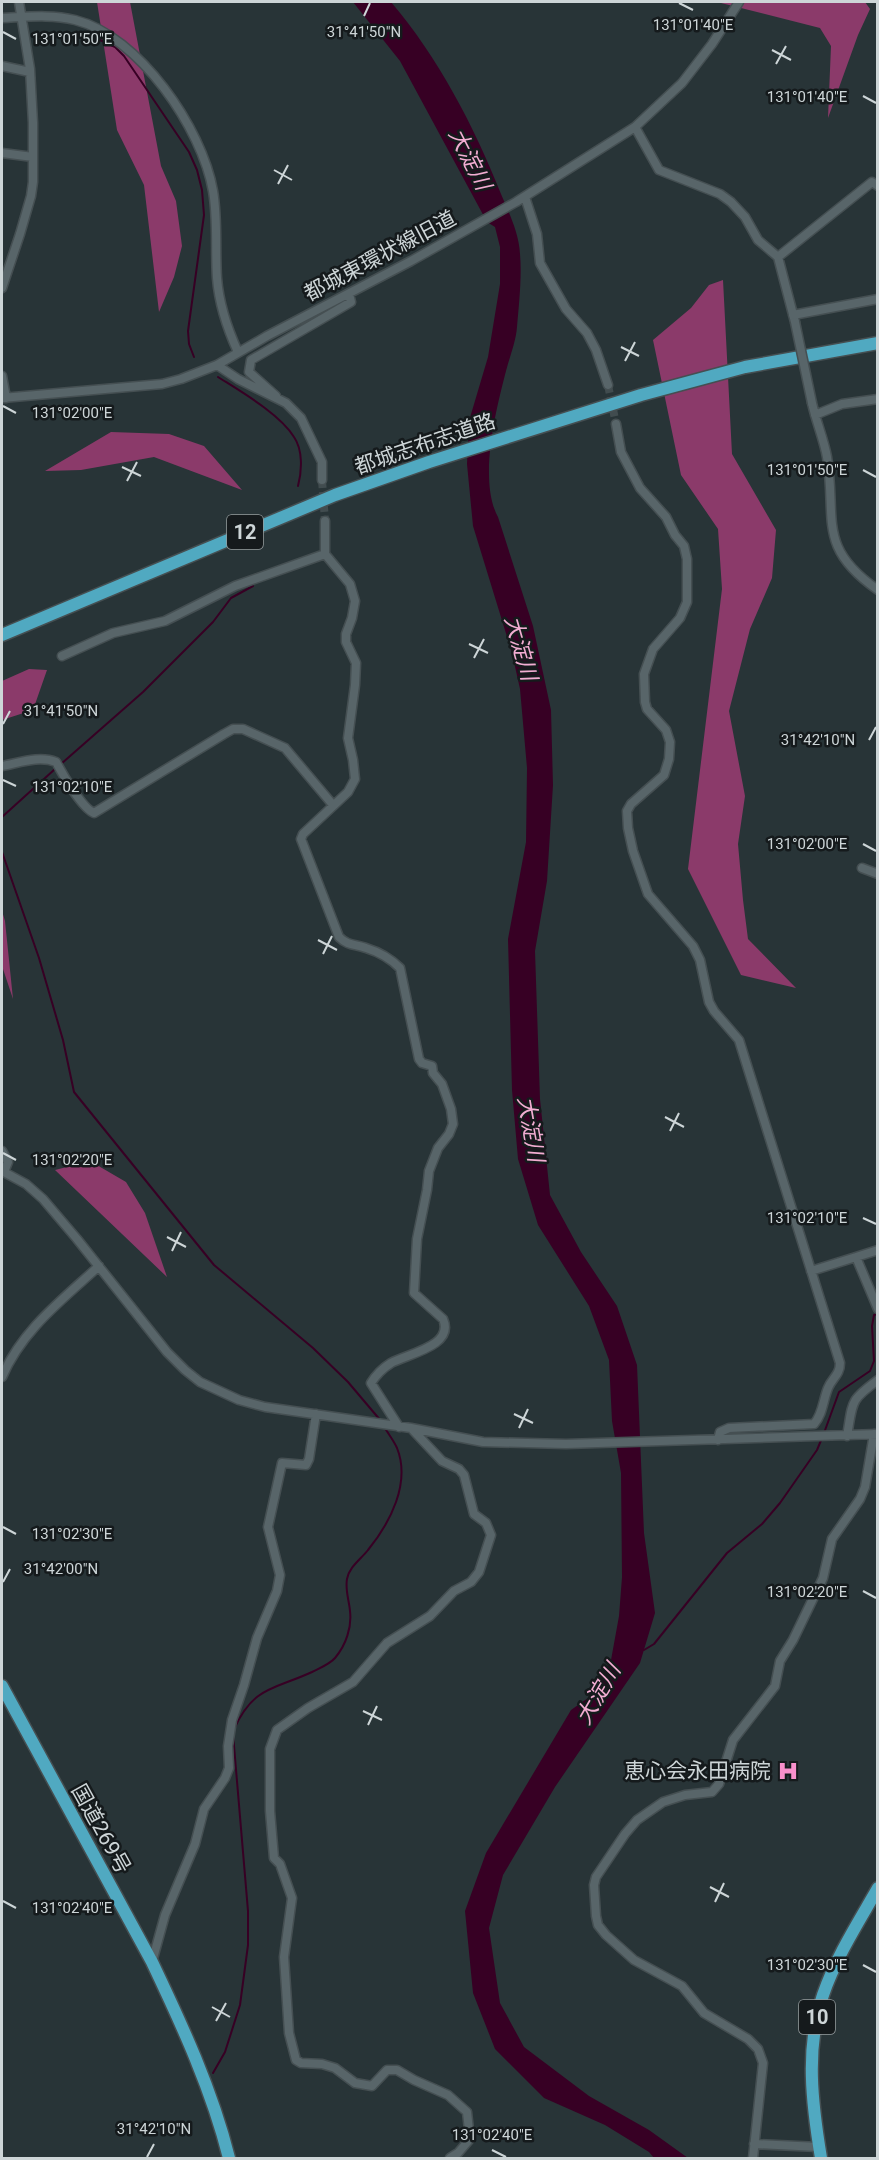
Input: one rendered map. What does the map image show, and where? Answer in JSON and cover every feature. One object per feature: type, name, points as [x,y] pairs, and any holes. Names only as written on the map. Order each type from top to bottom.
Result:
[{"type":"highway","name":"都城志布志道路","points":[[63,608],[335,495],[544,424],[745,367],[878,343]]},
{"type":"highway","points":[[2,633],[63,608]]},
{"type":"highway","points":[[2,642],[63,608]]},
{"type":"highway","name":"国道269号","points":[[2,1686],[152,1962],[198,2063],[229,2158]]},
{"type":"highway","name":"10","points":[[820,2153],[812,2092],[811,2063],[814,2028],[831,1973],[878,1888]]},
{"type":"street","points":[[2,288],[31,196],[33,157],[30,72],[19,2]]},
{"type":"street","name":"都城東環状線旧道","points":[[4,398],[162,384],[181,379],[217,365],[349,294],[525,197],[635,127],[682,83],[712,44],[739,2]]},
{"type":"street","points":[[2,18],[49,16],[75,20],[112,36],[136,56],[155,77],[185,120],[204,159],[213,190],[220,304],[238,352]]},
{"type":"street","points":[[2,66],[30,72]]},
{"type":"street","points":[[635,127],[659,170],[706,187],[731,202],[745,217],[758,240],[778,257],[794,318],[814,415],[826,457],[832,532],[849,566],[878,590]]},
{"type":"street","points":[[2,153],[33,157]]},
{"type":"street","points":[[778,257],[872,182],[878,186]]},
{"type":"street","points":[[525,197],[537,234],[540,262],[566,309],[587,333],[596,350],[608,385]]},
{"type":"street","points":[[322,480],[322,462],[305,424],[286,403],[249,372],[251,360],[351,302],[349,294]]},
{"type":"street","points":[[794,318],[878,299]]},
{"type":"street","points":[[217,365],[238,379],[276,396]]},
{"type":"street","points":[[2,376],[4,398]]},
{"type":"street","points":[[814,415],[842,404],[878,399]]},
{"type":"street","points":[[616,424],[621,452],[635,479],[645,496],[666,517],[675,535],[684,546],[687,559],[687,602],[680,618],[653,649],[644,674],[647,710],[666,730],[670,742],[669,759],[664,775],[631,804],[627,811],[633,851],[648,894],[693,946],[700,960],[709,1002],[739,1040],[840,1363],[840,1371],[828,1387],[819,1418],[814,1424],[729,1428],[720,1432],[718,1440]]},
{"type":"street","points":[[324,521],[325,554],[350,584],[355,601],[346,642],[356,663],[348,738],[355,779],[348,792],[303,834],[301,839],[339,937],[345,944],[363,946],[378,952],[400,968],[419,1059],[432,1066],[433,1073],[442,1084],[451,1109],[453,1124],[449,1134],[438,1148],[429,1171],[428,1190],[417,1239],[414,1293],[443,1319],[446,1325],[445,1332],[432,1346],[389,1364],[371,1383],[394,1426]]},
{"type":"street","points":[[62,656],[113,633],[165,621],[235,586],[325,554]]},
{"type":"street","points":[[2,766],[36,760],[56,762],[87,810],[94,813],[224,734],[233,729],[243,729],[285,748],[333,805]]},
{"type":"street","points":[[862,868],[878,874]]},
{"type":"street","points":[[2,1152],[8,1162],[3,1172],[26,1184],[42,1199],[167,1352],[200,1382],[239,1400],[266,1407],[411,1428],[483,1442],[606,1443],[876,1434],[865,1487],[860,1499],[832,1539],[820,1586],[780,1661],[775,1686],[733,1740],[719,1784],[712,1792],[685,1795],[652,1808],[625,1834],[599,1870],[594,1885],[598,1925],[606,1935],[641,1966],[682,1986],[704,2013],[739,2033],[758,2049],[763,2063],[753,2158]]},
{"type":"street","points":[[811,1271],[878,1250]]},
{"type":"street","points":[[856,1257],[877,1308]]},
{"type":"street","points":[[2,1377],[10,1357],[24,1338],[99,1266]]},
{"type":"street","points":[[845,1436],[853,1401],[878,1380]]},
{"type":"street","points":[[152,1962],[172,1897],[195,1844],[204,1809],[229,1768],[228,1746],[232,1720],[256,1638],[277,1591],[280,1575],[267,1527],[282,1463],[306,1464],[309,1459],[316,1414]]},
{"type":"street","points":[[411,1428],[442,1461],[459,1469],[464,1475],[474,1514],[486,1523],[491,1534],[479,1572],[471,1582],[454,1591],[430,1616],[387,1643],[353,1682],[308,1708],[277,1730],[270,1749],[270,1811],[274,1858],[280,1864],[292,1898],[284,1957],[289,2033],[296,2060],[301,2063],[322,2064],[335,2068],[356,2083],[372,2086],[387,2070],[397,2070],[448,2095],[467,2112],[470,2139],[458,2153],[450,2158]]},
{"type":"street","points":[[754,2144],[820,2153]]},
{"type":"shaded area","points":[[97,2],[130,2],[161,166],[176,201],[182,246],[174,277],[159,312],[144,185],[117,130]]},
{"type":"shaded area","points":[[717,2],[865,2],[870,9],[858,35],[828,118],[831,46],[820,28]]},
{"type":"shaded area","points":[[723,280],[732,454],[776,530],[772,578],[750,629],[729,711],[745,796],[738,844],[743,900],[748,939],[796,988],[741,975],[688,869],[722,589],[718,529],[681,475],[653,340],[691,308],[709,285]]},
{"type":"shaded area","points":[[111,432],[169,434],[204,446],[242,490],[154,457],[81,470],[45,471]]},
{"type":"shaded area","points":[[29,669],[47,670],[33,710],[2,720],[2,681]]},
{"type":"shaded area","points":[[2,911],[5,921],[13,999],[2,966]]},
{"type":"shaded area","points":[[90,1161],[126,1182],[145,1213],[167,1277],[55,1170]]},
{"type":"water","name":"大淀川","points":[[353,2],[391,2],[408,23],[454,93],[467,118],[518,238],[521,272],[516,332],[494,425],[489,484],[492,502],[533,626],[551,710],[553,785],[547,881],[535,951],[540,1099],[550,1195],[581,1252],[617,1306],[637,1365],[644,1533],[655,1613],[640,1663],[555,1787],[503,1875],[489,1928],[500,2003],[524,2047],[589,2096],[649,2130],[688,2158],[654,2158],[649,2152],[605,2125],[544,2098],[495,2049],[473,1993],[465,1911],[486,1853],[571,1710],[588,1698],[611,1660],[619,1616],[622,1577],[621,1473],[612,1421],[609,1360],[589,1306],[538,1225],[518,1159],[512,1090],[508,939],[526,842],[527,768],[520,689],[512,653],[473,526],[467,464],[469,421],[488,357],[500,284],[500,247],[495,227],[487,222],[400,61]]},
{"type":"waterway","points":[[83,32],[115,47],[124,56],[189,152],[197,170],[202,190],[204,215],[188,331],[189,344],[194,357]]},
{"type":"waterway","points":[[218,377],[270,412],[288,428],[299,448],[301,461],[298,486]]},
{"type":"waterway","points":[[61,764],[143,692],[213,622],[231,598],[253,586]]},
{"type":"waterway","points":[[2,817],[55,769]]},
{"type":"waterway","points":[[2,852],[39,958],[63,1040],[74,1092],[214,1265],[313,1348],[348,1382],[381,1421]]},
{"type":"waterway","points":[[824,1433],[839,1392],[870,1371],[874,1361],[872,1326],[874,1315],[878,1314]]},
{"type":"waterway","points":[[234,1729],[241,1715],[257,1697],[328,1664],[342,1647],[350,1623],[346,1587],[348,1575],[384,1528],[400,1489],[401,1461],[396,1445],[385,1428]]},
{"type":"waterway","points":[[644,1650],[654,1644],[727,1553],[762,1524],[780,1503],[817,1450],[822,1438]]},
{"type":"waterway","points":[[213,2073],[225,2052],[240,2005],[248,1945],[248,1911],[233,1734]]},
{"type":"tunnel","points":[[608,385],[616,424]]},
{"type":"tunnel","points":[[322,480],[325,521]]},
{"type":"place","name":"恵心会永田病院","points":[[788,1771]]}]
